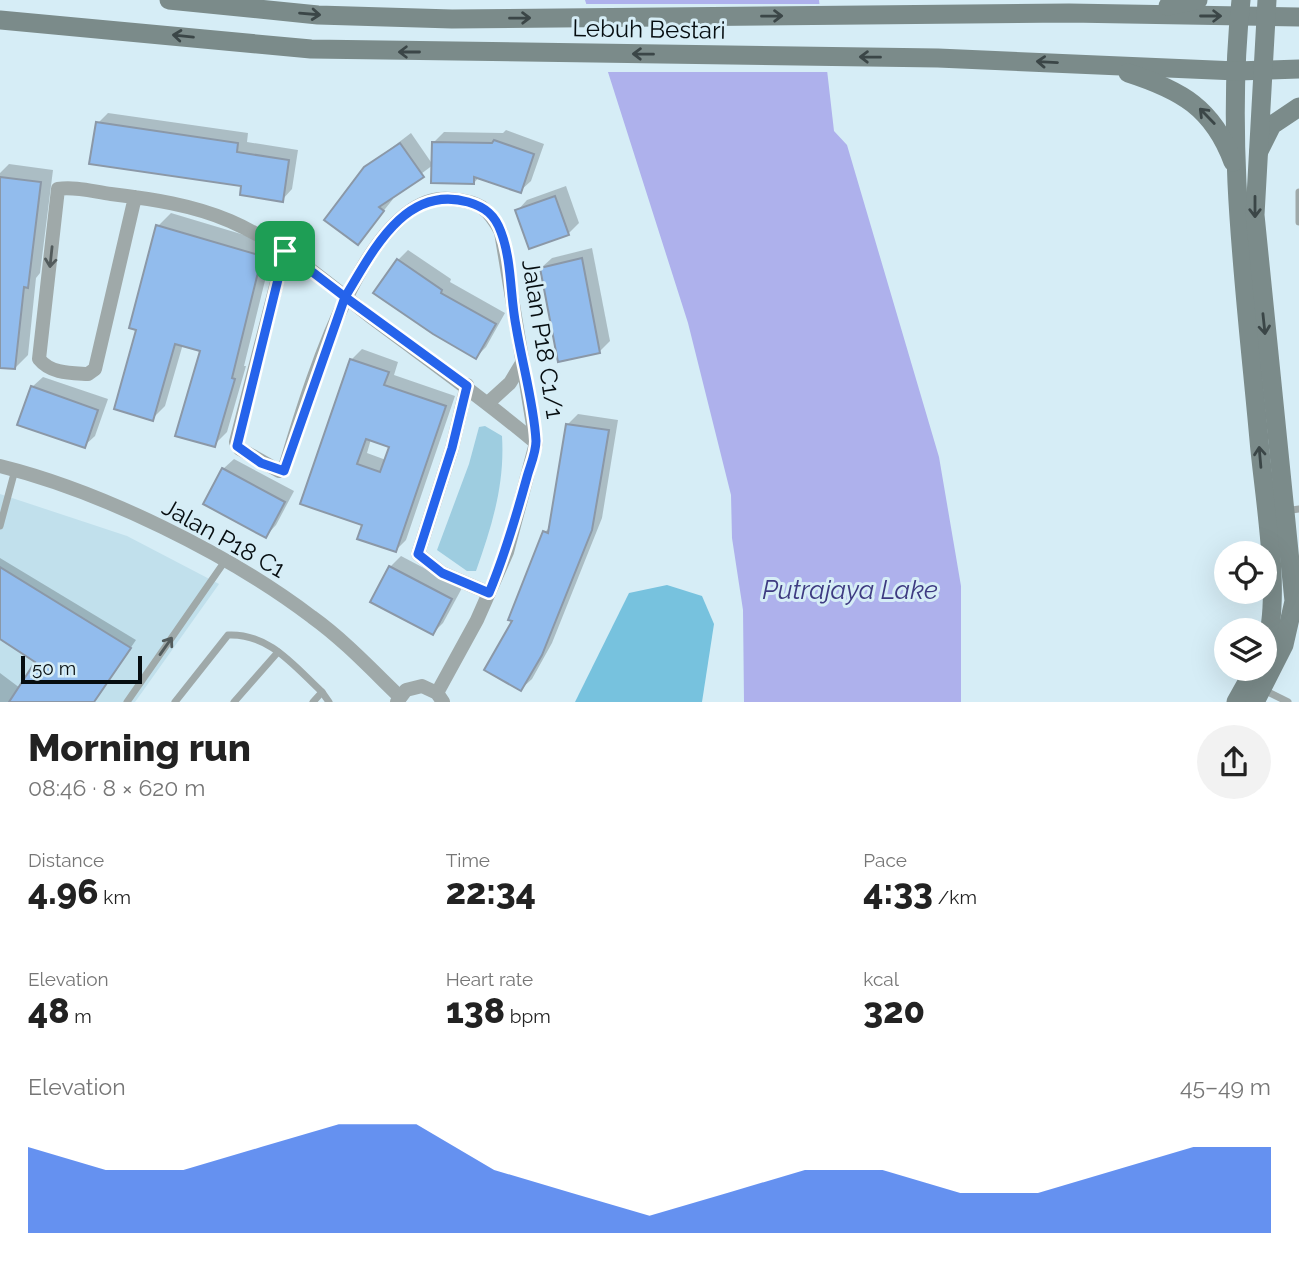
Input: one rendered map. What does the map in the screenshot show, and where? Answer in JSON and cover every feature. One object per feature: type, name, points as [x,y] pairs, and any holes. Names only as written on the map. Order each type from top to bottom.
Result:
[{"type":"main road","name":"Lebuh Bestari","points":[[169,0],[318,15],[452,19],[1069,13],[1240,8],[1266,9],[1299,17]]},
{"type":"main road","points":[[1069,13],[1190,4],[1198,0]]},
{"type":"main road","points":[[1240,8],[1237,71],[1242,259],[1289,522],[1294,601],[1291,621],[1275,667],[1259,696]]},
{"type":"main road","points":[[1266,9],[1256,158],[1258,256],[1281,479],[1289,522]]},
{"type":"main road","name":"Lebuh Bestari","points":[[0,20],[310,49],[938,58],[1237,71],[1299,69]]},
{"type":"main road","points":[[0,32],[38,23]]},
{"type":"main road","points":[[1097,64],[1159,83],[1186,97],[1210,117],[1225,140],[1238,176]]},
{"type":"main road","points":[[1256,158],[1272,125],[1299,107]]},
{"type":"main road","points":[[1272,618],[1269,537],[1289,522]]},
{"type":"main road","points":[[1236,702],[1248,681]]},
{"type":"street","points":[[135,197],[95,369],[88,374],[55,370],[39,359],[58,189],[135,197],[169,203],[228,220],[285,251],[467,386],[536,443]]},
{"type":"street","name":"Jalan P18 C1/1","points":[[285,251],[236,442],[240,449],[279,471],[285,467],[345,297],[380,239],[408,212],[429,200],[444,198],[477,205],[491,213],[501,232],[536,443],[507,552],[440,697]]},
{"type":"street","points":[[488,403],[510,383],[522,363]]},
{"type":"street","points":[[467,386],[452,448],[418,554],[442,573],[489,593]]},
{"type":"street","name":"Jalan P18 C1","points":[[0,466],[111,503],[225,561],[313,617],[342,640],[398,699]]},
{"type":"street","points":[[398,699],[413,687],[422,686],[440,697]]},
{"type":"lane","points":[[1299,192],[1299,222]]},
{"type":"lane","points":[[0,526],[15,470]]},
{"type":"lane","points":[[127,702],[225,561]]},
{"type":"lane","points":[[175,702],[228,635],[245,634],[265,641],[322,692],[329,702]]},
{"type":"lane","points":[[234,702],[278,652]]},
{"type":"lane","points":[[313,702],[322,692]]},
{"type":"lane","points":[[1259,696],[1288,702]]},
{"type":"shaded area","points":[[485,426],[502,436],[499,488],[476,571],[467,571],[437,550],[469,464],[479,427]]},
{"type":"shaded area","points":[[0,494],[127,536],[219,584],[135,702],[0,702]]},
{"type":"shaded area","points":[[667,585],[702,596],[714,624],[702,702],[575,702],[629,593]]},
{"type":"water","name":"Putrajaya Lake","points":[[585,0],[819,0],[834,131],[847,145],[939,457],[961,586],[961,702],[744,702],[743,610],[732,538],[731,495],[688,323]]},
{"type":"pier","points":[[582,4],[823,4],[831,72],[604,72]]},
{"type":"building","points":[[96,122],[238,143],[237,152],[289,160],[283,202],[240,195],[241,186],[89,164]]},
{"type":"building","points":[[494,140],[534,154],[521,193],[474,177],[474,184],[431,183],[432,142],[492,143]]},
{"type":"building","points":[[400,143],[424,177],[379,207],[384,211],[358,245],[324,220],[364,167]]},
{"type":"building","points":[[0,177],[41,182],[28,288],[24,287],[15,369],[0,368]]},
{"type":"building","points":[[555,196],[569,235],[529,249],[515,210]]},
{"type":"building","points":[[156,225],[262,256],[232,378],[235,379],[215,447],[175,436],[200,351],[175,344],[153,421],[114,409],[136,330],[129,328]]},
{"type":"building","points":[[582,258],[600,353],[558,362],[540,268]]},
{"type":"building","points":[[397,259],[442,290],[441,293],[496,324],[476,359],[433,334],[373,293]]},
{"type":"building","points":[[350,359],[389,372],[384,385],[446,406],[396,552],[357,539],[362,525],[300,504]],"holes":[[[366,439],[389,447],[380,472],[357,464]]]},
{"type":"building","points":[[31,386],[98,410],[85,448],[17,425]]},
{"type":"building","points":[[566,424],[609,430],[602,472],[592,530],[542,655],[521,691],[484,670],[512,621],[508,620],[543,531],[548,533]]},
{"type":"building","points":[[222,468],[285,502],[266,538],[203,504]]},
{"type":"building","points":[[389,566],[452,599],[433,635],[370,602]]},
{"type":"building","points":[[0,567],[131,648],[94,702],[9,702],[35,662],[0,639]]},
{"type":"route","points":[[285,251],[237,446],[261,463],[284,471],[329,336],[345,297],[467,386],[452,448],[418,554],[422,560],[442,573],[489,593],[507,552],[536,443],[512,309],[507,254],[501,232],[491,213],[463,200],[444,198],[429,200],[408,212],[380,239],[345,297],[285,251]]}]
